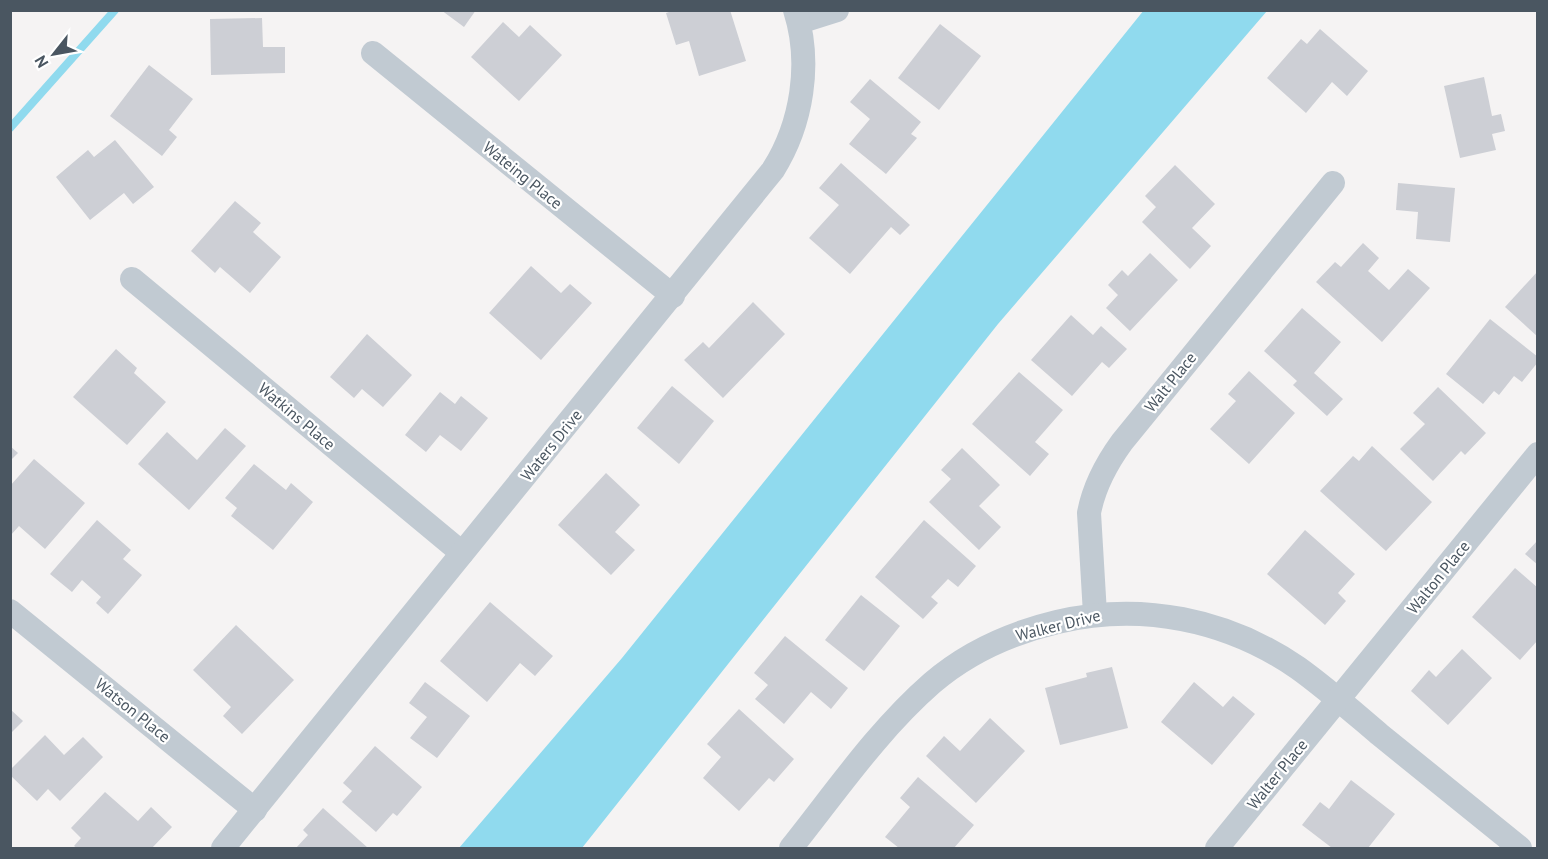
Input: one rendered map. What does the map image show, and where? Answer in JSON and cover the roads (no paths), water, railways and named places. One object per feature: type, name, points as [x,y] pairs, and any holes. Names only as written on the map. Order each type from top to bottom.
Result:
[{"type":"street","points":[[797,16],[837,10]]},
{"type":"street","name":"Waters Drive","points":[[223,849],[762,186],[789,141],[797,115],[802,80],[797,16]]},
{"type":"street","name":"Wateing Place","points":[[373,53],[673,296]]},
{"type":"street","name":"Walt Place","points":[[1095,614],[1089,513],[1092,498],[1104,468],[1122,442],[1333,183]]},
{"type":"street","name":"Watkins Place","points":[[132,279],[462,553]]},
{"type":"street","name":"Walton Place","points":[[1338,700],[1538,454]]},
{"type":"street","name":"Watson Place","points":[[10,611],[255,810]]},
{"type":"street","name":"Walker Drive","points":[[790,849],[887,730],[933,682],[968,657],[1006,638],[1044,625],[1095,614],[1131,612],[1166,615],[1217,627],[1272,652],[1298,668],[1520,849]]},
{"type":"street","name":"Walter Place","points":[[1217,849],[1338,700]]},
{"type":"water","points":[[1144,10],[1267,11],[998,324],[582,848],[459,848],[622,658]]},
{"type":"waterway","points":[[10,128],[115,10]]}]
